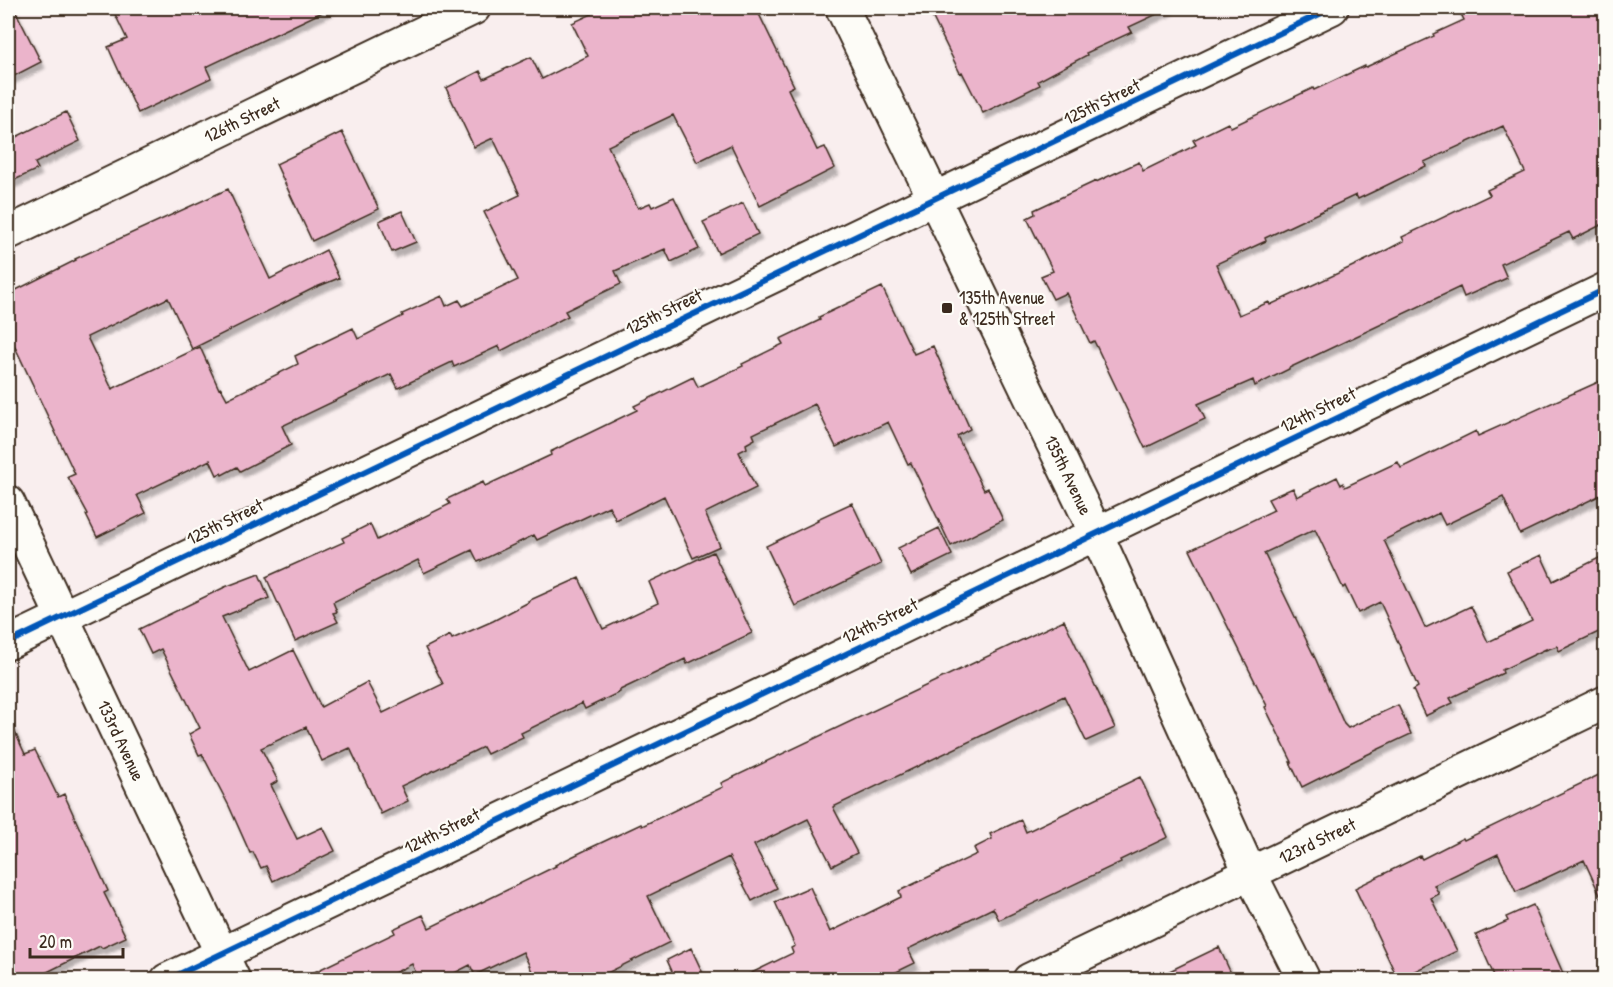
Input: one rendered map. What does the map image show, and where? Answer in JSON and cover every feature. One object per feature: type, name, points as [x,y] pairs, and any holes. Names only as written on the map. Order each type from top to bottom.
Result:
[{"type":"street","name":"126th Street","points":[[8,232],[474,8]]},
{"type":"street","name":"135th Avenue","points":[[842,8],[1096,533],[1250,873],[1304,980]]},
{"type":"street","name":"125th Street","points":[[8,644],[1332,8]]},
{"type":"street","name":"124th Street","points":[[167,980],[228,966],[1096,533],[1605,289]]},
{"type":"street","name":"133rd Avenue","points":[[8,502],[228,966]]},
{"type":"street","name":"123rd Street","points":[[1029,980],[1605,702]]},
{"type":"building","points":[[8,8],[14,8],[41,62],[8,79]]},
{"type":"building","points":[[112,8],[331,8],[206,67],[211,78],[138,113],[108,47],[127,39]]},
{"type":"building","points":[[589,8],[756,8],[794,86],[788,89],[817,150],[825,147],[835,168],[760,206],[731,145],[697,162],[673,115],[608,146],[638,208],[650,203],[652,207],[674,197],[699,249],[671,262],[665,249],[615,271],[621,284],[565,311],[568,316],[501,351],[499,346],[454,367],[452,362],[398,388],[391,374],[282,426],[291,445],[240,471],[237,467],[222,475],[221,473],[217,475],[210,460],[137,495],[146,513],[97,537],[86,515],[88,514],[68,477],[75,474],[8,332],[8,294],[75,259],[228,189],[270,279],[326,250],[339,278],[314,288],[192,349],[168,298],[87,337],[112,389],[200,347],[219,389],[221,388],[227,399],[298,364],[295,356],[353,328],[358,339],[403,316],[402,314],[442,296],[446,306],[459,300],[463,306],[518,280],[484,212],[520,195],[493,138],[474,147],[446,88],[480,71],[484,79],[531,57],[542,79],[588,56],[572,23],[592,14]]},
{"type":"building","points":[[928,8],[1170,8],[1129,27],[1132,32],[1086,53],[1087,55],[1038,81],[1040,85],[983,113],[962,72],[960,73]]},
{"type":"building","points":[[1458,8],[1605,8],[1605,223],[1573,239],[1569,232],[1501,264],[1507,278],[1464,297],[1460,287],[1255,386],[1253,380],[1198,404],[1205,419],[1145,448],[1094,341],[1090,343],[1066,293],[1053,299],[1041,276],[1053,271],[1027,218],[1035,214],[1034,210],[1096,181],[1139,162],[1143,171],[1196,145],[1193,140],[1228,123],[1231,127],[1313,88],[1314,90],[1434,36],[1433,34],[1464,20]],"holes":[[[1503,126],[1525,172],[1487,190],[1490,195],[1402,237],[1404,241],[1381,253],[1270,305],[1269,302],[1239,315],[1216,264],[1356,195],[1358,199],[1379,189],[1426,166],[1424,162]]]},
{"type":"building","points":[[66,112],[80,141],[35,163],[38,169],[8,183],[8,141]]},
{"type":"building","points":[[342,132],[379,209],[312,241],[276,164]]},
{"type":"building","points":[[743,203],[758,234],[718,253],[703,222]]},
{"type":"building","points":[[402,211],[416,242],[392,252],[379,221]]},
{"type":"building","points":[[882,287],[914,354],[933,346],[970,429],[957,436],[984,490],[988,488],[1003,520],[951,546],[911,463],[908,464],[888,422],[836,447],[815,404],[753,434],[755,439],[746,444],[747,448],[739,452],[756,488],[705,513],[720,546],[693,558],[664,496],[616,520],[609,506],[537,540],[534,535],[478,562],[472,550],[424,573],[418,560],[333,602],[337,612],[333,613],[338,622],[295,641],[266,577],[344,542],[342,538],[370,524],[377,540],[450,504],[447,499],[483,482],[485,486],[551,455],[550,452],[637,410],[634,406],[693,377],[698,387],[743,366],[742,364],[783,344],[780,339],[820,320],[819,317]]},
{"type":"building","points":[[1605,379],[1605,493],[1520,534],[1503,497],[1445,525],[1439,513],[1384,540],[1425,628],[1471,606],[1488,642],[1532,621],[1507,571],[1541,555],[1553,581],[1605,555],[1605,629],[1559,651],[1557,646],[1546,649],[1502,670],[1503,673],[1450,698],[1453,703],[1425,716],[1413,690],[1418,687],[1380,602],[1358,613],[1345,586],[1343,588],[1315,529],[1264,553],[1344,724],[1348,728],[1398,705],[1411,734],[1302,787],[1265,707],[1267,706],[1190,550],[1274,510],[1268,499],[1293,488],[1297,497],[1337,477],[1341,485],[1343,483],[1345,487],[1398,462],[1401,468],[1476,431],[1478,436]]},
{"type":"building","points":[[852,503],[881,564],[795,606],[766,546]]},
{"type":"building","points":[[939,528],[952,555],[911,575],[898,548]]},
{"type":"building","points":[[713,552],[752,633],[687,664],[685,659],[585,709],[582,703],[521,733],[523,737],[487,754],[483,747],[401,786],[408,801],[381,814],[350,748],[322,761],[306,727],[261,748],[278,781],[271,785],[297,839],[323,827],[335,851],[273,881],[266,866],[261,868],[253,852],[250,853],[202,754],[199,755],[189,734],[200,728],[161,649],[151,654],[139,629],[225,587],[259,574],[269,598],[222,617],[249,672],[293,650],[321,707],[367,682],[383,713],[443,684],[425,648],[450,635],[452,639],[493,621],[528,601],[579,578],[603,629],[658,603],[649,582]]},
{"type":"building","points":[[1064,620],[1115,728],[1086,741],[1064,696],[833,807],[857,853],[832,866],[808,819],[754,845],[777,888],[752,901],[729,857],[648,896],[670,942],[607,973],[610,980],[536,980],[523,952],[475,975],[470,965],[441,980],[419,980],[412,964],[380,980],[298,980],[395,933],[393,929],[423,915],[429,928],[590,848],[723,787],[721,783]]},
{"type":"building","points":[[8,717],[25,754],[35,750],[58,797],[64,794],[108,891],[104,893],[126,937],[102,948],[100,946],[31,980],[8,980]]},
{"type":"building","points":[[1605,772],[1605,906],[1584,860],[1516,892],[1498,854],[1434,885],[1439,894],[1431,898],[1457,951],[1398,979],[1355,888],[1420,856],[1422,859],[1463,838],[1464,840]]},
{"type":"building","points":[[1140,777],[1168,837],[1120,860],[1121,862],[999,920],[993,908],[908,949],[915,963],[880,980],[737,980],[793,953],[791,948],[795,946],[775,902],[810,887],[830,932],[901,897],[899,891],[977,854],[974,848],[992,839],[990,834],[1021,820],[1026,832]]},
{"type":"building","points":[[1533,905],[1566,980],[1496,980],[1476,935],[1508,921],[1506,917]]},
{"type":"building","points":[[1219,947],[1234,980],[1151,980]]},
{"type":"building","points":[[691,948],[706,980],[676,980],[667,960]]},
{"type":"cycle path","points":[[8,643],[1332,8]]},
{"type":"cycle path","points":[[167,980],[1606,289]]},
{"type":"place","name":"135th Avenue & 125th Street","points":[[947,308]]}]
